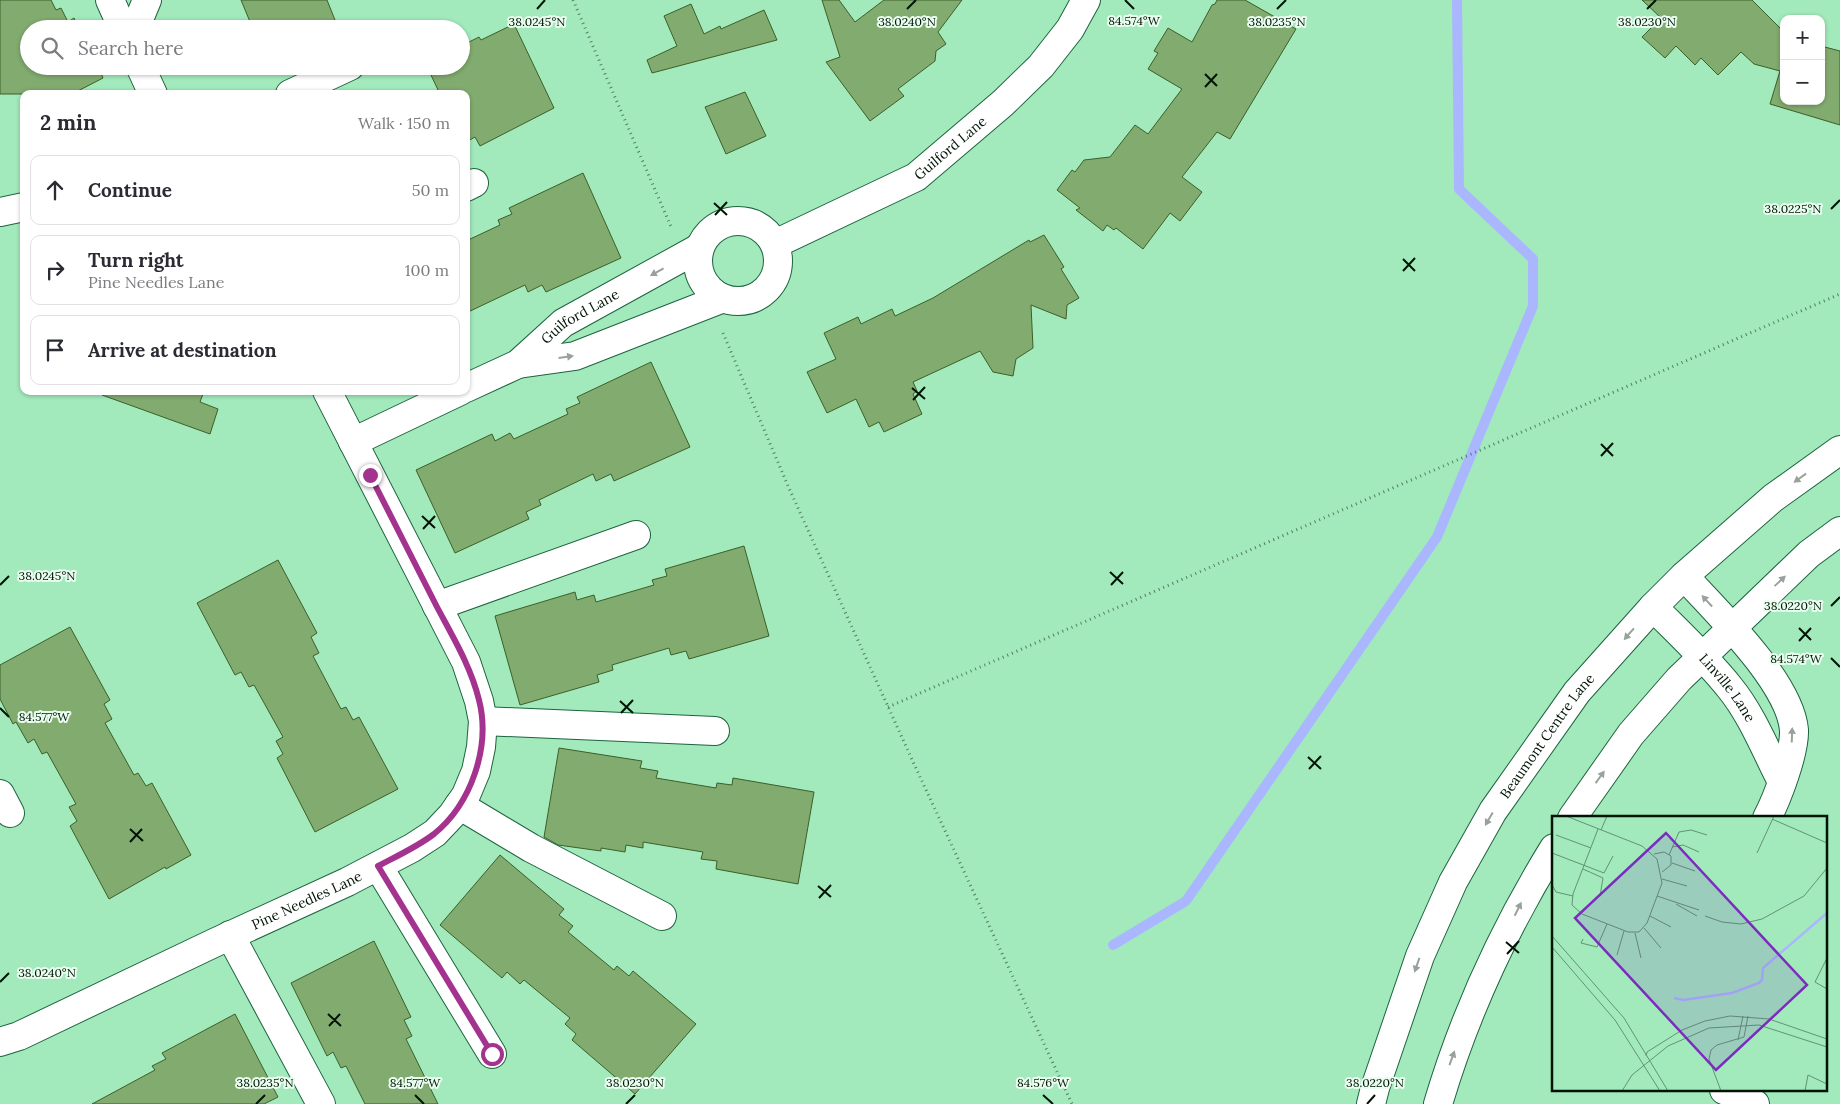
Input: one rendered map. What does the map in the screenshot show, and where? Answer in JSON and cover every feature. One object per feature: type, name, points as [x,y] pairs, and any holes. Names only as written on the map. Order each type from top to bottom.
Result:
[{"type":"street","points":[[110,0],[119,20]]},
{"type":"street","points":[[139,20],[147,0]]},
{"type":"street","name":"Guilford Lane","points":[[775,244],[916,177],[1003,103],[1041,66],[1070,29],[1086,0]]},
{"type":"street","points":[[144,75],[151,90]]},
{"type":"street","points":[[299,90],[331,75]]},
{"type":"street","points":[[0,212],[20,207]]},
{"type":"street","name":"Guilford Lane","points":[[470,386],[518,364],[575,356],[722,299],[733,302],[746,301],[757,297],[767,290],[774,280],[778,268],[778,255],[775,244],[767,232],[756,224],[743,221],[729,221],[717,227],[706,236],[700,248],[563,323],[518,364]]},
{"type":"street","points":[[700,248],[697,260],[698,272],[711,292],[722,299]]},
{"type":"street","name":"Pine Needles Lane","points":[[0,1042],[19,1036],[378,866],[412,848],[434,833],[466,795],[476,771],[483,721],[479,700],[466,662],[329,395]]},
{"type":"street","points":[[353,442],[452,395]]},
{"type":"street","name":"Beaumont Centre Lane","points":[[1371,1104],[1420,956],[1457,874],[1493,811],[1577,692],[1653,607],[1684,576],[1773,498],[1840,450]]},
{"type":"street","points":[[1573,816],[1631,734],[1702,656],[1809,554],[1840,531]]},
{"type":"street","points":[[437,606],[636,535]]},
{"type":"street","points":[[1684,576],[1732,627],[1766,670],[1786,702],[1794,730],[1791,751],[1774,805],[1768,816]]},
{"type":"street","name":"Linville Lane","points":[[1653,607],[1702,656],[1730,688],[1747,713],[1782,782]]},
{"type":"street","points":[[483,721],[715,730]]},
{"type":"street","points":[[459,805],[531,848],[662,916]]},
{"type":"street","points":[[1438,1104],[1451,1061],[1483,980],[1525,894],[1552,851]]},
{"type":"street","points":[[378,866],[492,1054]]},
{"type":"street","points":[[230,935],[321,1104]]},
{"type":"street","points":[[1728,1092],[1755,1104]]},
{"type":"path","points":[[572,0],[673,230]]},
{"type":"path","points":[[888,707],[1840,294]]},
{"type":"path","points":[[723,333],[788,486],[888,707],[1072,1104]]},
{"type":"building","points":[[0,0],[51,0],[56,10],[61,8],[67,20],[20,20],[20,75],[102,75],[103,78],[80,90],[20,90],[20,94],[0,94]]},
{"type":"building","points":[[241,0],[327,0],[335,20],[249,20]]},
{"type":"building","points":[[822,0],[839,0],[855,22],[884,0],[962,0],[938,32],[946,44],[936,51],[935,61],[898,89],[904,96],[870,121],[826,62],[840,57]]},
{"type":"building","points":[[1217,0],[1245,0],[1296,29],[1230,139],[1217,132],[1182,177],[1202,192],[1180,221],[1170,213],[1143,249],[1116,228],[1114,230],[1107,225],[1103,231],[1076,210],[1080,208],[1057,190],[1072,170],[1075,172],[1084,160],[1110,157],[1135,125],[1148,134],[1182,89],[1148,69],[1158,53],[1154,51],[1168,28],[1192,42],[1212,5]]},
{"type":"building","points":[[1642,0],[1752,0],[1780,28],[1780,71],[1754,64],[1741,52],[1718,75],[1701,58],[1695,65],[1676,46],[1665,58],[1642,37],[1661,18]]},
{"type":"building","points":[[691,4],[704,34],[720,26],[721,29],[764,10],[777,40],[652,73],[647,60],[677,46],[664,16]]},
{"type":"building","points":[[514,24],[554,108],[480,146],[475,137],[470,140],[470,90],[438,90],[431,75],[470,75],[470,42],[479,37],[481,40]]},
{"type":"building","points":[[1825,47],[1840,51],[1840,125],[1770,104],[1780,71],[1780,105],[1825,105]]},
{"type":"building","points":[[745,92],[766,136],[726,154],[705,107]]},
{"type":"building","points":[[583,173],[621,258],[546,292],[542,285],[528,292],[525,285],[470,311],[470,239],[500,225],[498,220],[512,214],[509,208]]},
{"type":"building","points":[[1044,235],[1064,267],[1061,269],[1079,298],[1067,305],[1066,319],[1031,305],[1033,348],[1016,359],[1013,376],[993,372],[980,351],[913,382],[917,391],[913,394],[922,414],[884,432],[879,422],[869,427],[856,399],[827,413],[807,372],[836,359],[824,333],[858,317],[861,324],[892,309],[895,316],[933,298],[1029,240],[1030,242]]},
{"type":"building","points":[[651,362],[690,447],[614,481],[611,474],[596,481],[593,474],[539,500],[541,505],[526,512],[529,519],[455,553],[416,470],[492,434],[495,441],[510,433],[514,439],[568,414],[566,409],[580,403],[577,397]]},
{"type":"building","points":[[102,395],[203,395],[200,402],[218,409],[210,434]]},
{"type":"building","points":[[744,546],[769,636],[689,659],[686,651],[671,655],[669,648],[612,665],[613,670],[597,675],[599,682],[520,705],[495,616],[575,592],[577,600],[594,595],[596,602],[654,585],[652,580],[667,576],[665,569]]},
{"type":"building","points":[[278,560],[317,633],[311,637],[319,653],[313,656],[341,709],[346,707],[353,720],[359,717],[398,789],[315,832],[277,758],[283,754],[276,741],[283,737],[254,685],[249,687],[241,672],[235,675],[197,603]]},
{"type":"building","points":[[70,627],[110,700],[104,704],[112,719],[105,723],[134,775],[138,773],[146,786],[152,783],[191,855],[166,869],[165,867],[109,899],[70,826],[77,821],[69,807],[76,804],[47,752],[42,754],[34,739],[28,743],[16,722],[13,724],[0,699],[0,665]]},
{"type":"building","points":[[559,748],[642,761],[640,768],[658,771],[656,778],[716,788],[717,783],[732,785],[733,778],[814,792],[798,884],[716,869],[717,861],[701,859],[703,852],[643,842],[643,848],[626,845],[625,852],[558,845],[544,837]]},
{"type":"building","points":[[500,855],[564,909],[559,915],[573,926],[568,932],[614,970],[617,966],[629,976],[633,971],[696,1024],[635,1094],[572,1040],[576,1034],[565,1024],[570,1018],[524,980],[520,984],[507,972],[502,978],[440,925]]},
{"type":"building","points":[[374,941],[411,1017],[404,1020],[412,1036],[406,1039],[438,1104],[365,1104],[346,1066],[341,1068],[333,1052],[327,1056],[291,983]]},
{"type":"building","points":[[235,1014],[278,1097],[264,1104],[92,1104],[155,1070],[152,1066],[166,1059],[162,1053]]},
{"type":"waterway","points":[[1113,945],[1186,901],[1437,537],[1533,306],[1533,259],[1459,189],[1457,0]]},
{"type":"route","points":[[370,475],[466,662],[479,700],[483,721],[476,771],[466,795],[452,815],[434,833],[412,848],[378,866],[492,1054]]}]
